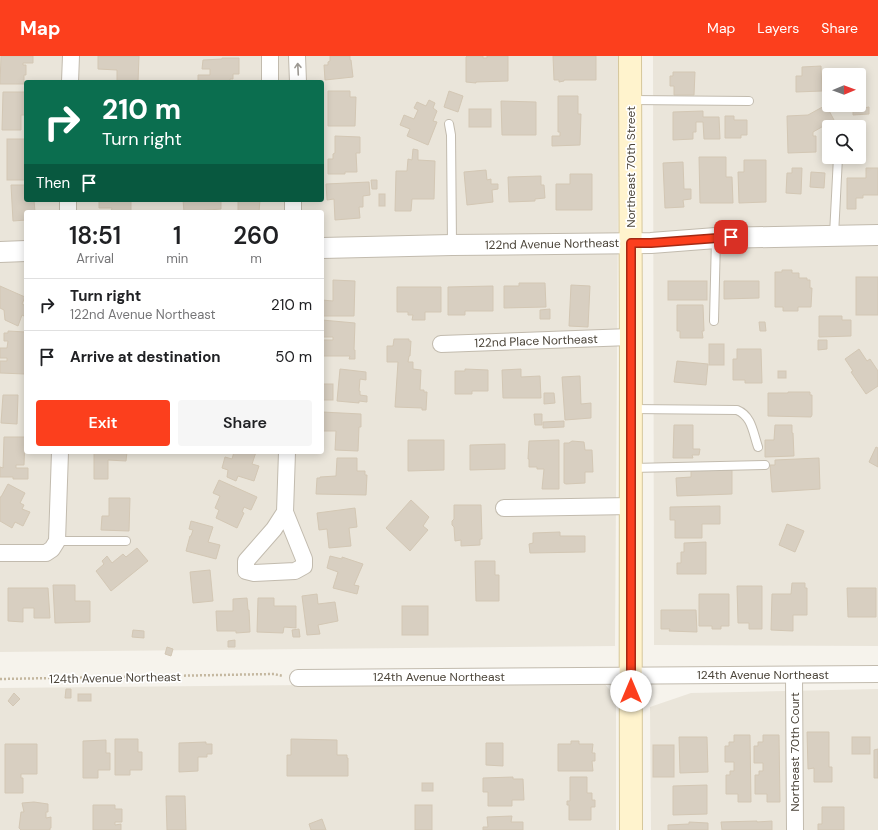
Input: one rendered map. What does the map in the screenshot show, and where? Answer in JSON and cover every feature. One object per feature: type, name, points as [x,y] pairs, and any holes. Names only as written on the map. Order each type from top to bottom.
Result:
[{"type":"main road","name":"Northeast 70th Street","points":[[630,56],[630,338],[632,506],[631,830]]},
{"type":"street","points":[[70,80],[71,56]]},
{"type":"street","points":[[270,56],[270,80]]},
{"type":"street","points":[[297,56],[298,80]]},
{"type":"street","name":"122nd Avenue Northeast","points":[[324,248],[651,243],[716,238],[878,235]]},
{"type":"street","points":[[0,252],[24,251]]},
{"type":"street","name":"122nd Place Northeast","points":[[441,344],[630,338]]},
{"type":"street","points":[[0,553],[46,553],[52,549],[58,541],[60,454]]},
{"type":"street","points":[[285,512],[287,454]]},
{"type":"street","points":[[504,508],[632,506]]},
{"type":"street","name":"124th Avenue Northeast","points":[[298,678],[878,674]]},
{"type":"street","name":"Northeast 70th Court","points":[[794,675],[795,830]]},
{"type":"lane","points":[[630,100],[749,101]]},
{"type":"lane","points":[[449,124],[451,135],[452,245]]},
{"type":"lane","points":[[834,235],[838,164]]},
{"type":"lane","points":[[714,321],[716,238]]},
{"type":"lane","points":[[631,409],[737,410],[744,413],[751,423],[758,447]]},
{"type":"lane","points":[[631,468],[766,464]]},
{"type":"lane","points":[[58,541],[126,541]]},
{"type":"path","name":"124th Avenue Northeast","points":[[0,679],[274,674],[298,678]]},
{"type":"shaded area","points":[[0,56],[619,56],[615,646],[0,652]]},
{"type":"shaded area","points":[[653,56],[878,56],[878,646],[654,645]]},
{"type":"shaded area","points":[[603,682],[616,697],[616,830],[0,830],[0,688]]},
{"type":"shaded area","points":[[878,689],[878,830],[651,830],[650,707],[691,693]]},
{"type":"building","points":[[1,56],[33,56],[33,63],[23,63],[23,65],[26,65],[24,84],[0,84]]},
{"type":"building","points":[[98,56],[139,56],[138,80],[117,80],[117,70],[98,69]]},
{"type":"building","points":[[330,56],[350,56],[353,77],[325,80],[324,65],[328,65]]},
{"type":"building","points":[[467,56],[483,56],[483,58],[487,58],[487,56],[508,56],[508,81],[476,83],[466,82]]},
{"type":"building","points":[[553,56],[596,56],[596,80],[564,80],[559,82],[559,80],[554,80]]},
{"type":"building","points":[[239,58],[239,74],[233,74],[233,79],[230,80],[198,80],[198,75],[210,75],[210,69],[202,69],[203,60]]},
{"type":"building","points":[[821,66],[822,91],[796,92],[796,76],[802,76],[802,67]]},
{"type":"building","points":[[673,72],[695,72],[694,95],[674,95],[674,86],[670,86],[670,76],[673,76]]},
{"type":"building","points":[[328,91],[350,91],[350,97],[356,97],[355,126],[328,126]]},
{"type":"building","points":[[449,91],[463,96],[458,112],[444,107]]},
{"type":"building","points":[[3,92],[24,92],[24,115],[21,115],[21,130],[2,130]]},
{"type":"building","points":[[558,96],[578,96],[578,114],[581,114],[580,145],[552,146],[552,136],[560,136],[560,132],[558,132]]},
{"type":"building","points":[[429,100],[435,103],[433,108],[437,111],[433,121],[437,122],[428,145],[407,136],[410,129],[400,125],[404,115],[414,119],[418,110],[414,108],[417,102],[426,106]]},
{"type":"building","points":[[501,101],[536,102],[536,135],[502,135]]},
{"type":"building","points":[[822,107],[822,112],[830,112],[834,120],[822,120],[822,127],[813,132],[813,136],[816,136],[816,152],[788,153],[787,116],[808,115]]},
{"type":"building","points":[[869,107],[869,114],[853,115],[853,112],[866,112],[866,108]]},
{"type":"building","points":[[469,109],[491,109],[491,127],[469,127]]},
{"type":"building","points":[[703,111],[703,117],[719,117],[720,139],[704,139],[703,122],[696,122],[696,132],[693,132],[693,139],[673,140],[673,112]]},
{"type":"building","points":[[725,116],[734,116],[734,120],[747,120],[747,135],[741,135],[741,138],[725,138]]},
{"type":"building","points":[[335,136],[360,137],[360,153],[356,153],[357,172],[328,174],[328,159],[333,159],[333,154],[335,153]]},
{"type":"building","points":[[7,139],[24,139],[24,180],[7,180]]},
{"type":"building","points":[[413,149],[418,150],[418,160],[435,161],[434,199],[412,199],[411,211],[395,211],[396,171],[407,171],[408,159],[412,160]]},
{"type":"building","points":[[699,157],[726,157],[726,177],[732,177],[733,203],[700,203]]},
{"type":"building","points":[[744,160],[766,160],[766,202],[739,203],[738,172],[744,172]]},
{"type":"building","points":[[683,162],[684,189],[691,189],[691,199],[683,200],[684,207],[665,208],[663,163]]},
{"type":"building","points":[[792,168],[802,168],[801,194],[786,193],[787,173],[792,173]]},
{"type":"building","points":[[866,168],[878,168],[878,195],[863,195],[863,198],[856,198],[856,209],[847,209],[847,178],[866,178]]},
{"type":"building","points":[[486,170],[487,180],[491,179],[491,184],[498,184],[498,189],[492,190],[493,202],[467,205],[464,172]]},
{"type":"building","points":[[811,172],[825,173],[824,188],[810,187]]},
{"type":"building","points":[[570,174],[592,174],[592,210],[556,210],[556,184],[570,184]]},
{"type":"building","points":[[541,176],[541,185],[544,185],[545,198],[535,199],[535,201],[509,202],[508,177]]},
{"type":"building","points":[[371,180],[377,180],[377,189],[372,189]]},
{"type":"building","points":[[369,182],[370,195],[363,196],[363,207],[359,207],[360,218],[335,220],[334,199],[327,200],[326,184]]},
{"type":"building","points":[[11,185],[24,185],[24,202],[34,202],[35,210],[24,210],[24,220],[13,221]]},
{"type":"building","points":[[379,194],[385,194],[385,206],[379,206]]},
{"type":"building","points":[[99,202],[131,202],[131,210],[112,210],[112,208],[99,208]]},
{"type":"building","points":[[183,202],[221,202],[221,209],[184,210]]},
{"type":"building","points":[[238,202],[260,202],[259,210],[238,210]]},
{"type":"building","points":[[782,270],[792,270],[792,273],[799,273],[799,278],[807,278],[807,280],[810,280],[810,288],[812,288],[811,307],[798,307],[798,311],[783,311],[783,307],[775,307],[775,272],[782,272]]},
{"type":"building","points":[[856,277],[878,277],[878,315],[856,315]]},
{"type":"building","points":[[333,280],[355,281],[354,316],[324,316],[324,300],[333,301]]},
{"type":"building","points":[[668,281],[707,281],[707,300],[668,300]]},
{"type":"building","points":[[724,281],[759,281],[759,298],[724,299]]},
{"type":"building","points":[[519,283],[545,283],[546,307],[504,308],[504,286],[519,286]]},
{"type":"building","points":[[571,285],[590,286],[588,327],[569,326]]},
{"type":"building","points":[[0,286],[24,297],[22,304],[24,305],[24,316],[22,315],[18,326],[5,320],[4,310],[0,308]]},
{"type":"building","points":[[493,286],[493,311],[465,311],[465,315],[448,315],[448,287]]},
{"type":"building","points":[[397,287],[441,287],[441,312],[425,312],[425,320],[412,320],[413,315],[408,315],[408,312],[397,312]]},
{"type":"building","points":[[677,305],[703,305],[703,338],[680,338],[680,331],[677,331]]},
{"type":"building","points":[[550,309],[550,319],[540,319],[540,310]]},
{"type":"building","points":[[819,316],[842,316],[842,320],[851,320],[851,336],[819,337]]},
{"type":"building","points":[[324,320],[355,323],[355,359],[349,359],[350,356],[324,356],[324,340],[333,340],[333,337],[324,337]]},
{"type":"building","points":[[759,322],[765,322],[766,331],[760,331]]},
{"type":"building","points":[[8,331],[24,332],[24,374],[0,373],[0,361],[7,361],[7,358],[0,358],[0,348],[7,348],[8,341],[4,341],[4,333],[8,333]]},
{"type":"building","points":[[394,339],[409,339],[409,341],[411,341],[408,362],[413,362],[413,369],[421,370],[420,390],[427,392],[426,410],[422,410],[422,408],[395,407],[398,362],[387,362],[387,346],[393,346]]},
{"type":"building","points":[[818,340],[827,340],[827,349],[818,350]]},
{"type":"building","points":[[709,344],[724,344],[724,365],[709,365]]},
{"type":"building","points":[[737,349],[761,349],[762,383],[745,383],[745,380],[733,380],[733,359],[737,359]]},
{"type":"building","points":[[859,349],[867,361],[870,359],[878,371],[878,386],[866,394],[851,372],[853,371],[845,359]]},
{"type":"building","points":[[677,361],[708,364],[706,385],[674,382]]},
{"type":"building","points":[[340,369],[366,372],[366,380],[360,379],[359,391],[360,395],[367,396],[367,402],[359,401],[359,403],[337,401]]},
{"type":"building","points":[[465,369],[488,370],[488,391],[472,391],[472,394],[455,394],[455,371],[465,371]]},
{"type":"building","points":[[521,369],[521,377],[540,376],[541,398],[503,398],[502,370]]},
{"type":"building","points":[[778,371],[786,371],[786,378],[778,378]]},
{"type":"building","points":[[580,376],[581,404],[591,403],[591,418],[565,420],[562,377]]},
{"type":"building","points":[[324,384],[333,384],[333,400],[324,400]]},
{"type":"building","points":[[810,392],[810,395],[812,395],[811,417],[768,416],[768,393]]},
{"type":"building","points":[[544,393],[554,393],[555,403],[544,404]]},
{"type":"building","points":[[3,395],[18,395],[17,424],[1,423]]},
{"type":"building","points":[[324,412],[361,414],[358,451],[335,450],[336,431],[324,431]]},
{"type":"building","points":[[534,414],[542,414],[542,425],[535,425]]},
{"type":"building","points":[[564,421],[564,427],[543,428],[543,422]]},
{"type":"building","points":[[674,425],[693,425],[693,449],[700,449],[699,455],[692,455],[693,458],[673,458]]},
{"type":"building","points":[[775,425],[792,425],[794,456],[765,457],[765,440],[774,440]]},
{"type":"building","points":[[4,437],[24,437],[24,465],[16,465],[16,468],[28,468],[28,479],[0,477],[0,467],[3,468]]},
{"type":"building","points":[[408,440],[444,440],[444,470],[408,471]]},
{"type":"building","points":[[559,440],[559,489],[542,489],[544,469],[529,467],[529,441]]},
{"type":"building","points":[[572,441],[584,442],[585,450],[592,450],[593,472],[585,472],[585,483],[564,483],[564,443],[569,443]]},
{"type":"building","points":[[505,444],[505,469],[470,470],[470,445]]},
{"type":"building","points":[[876,447],[878,448],[878,467],[869,462]]},
{"type":"building","points":[[94,454],[127,454],[126,461],[108,460],[108,479],[94,479]]},
{"type":"building","points":[[233,454],[255,454],[252,464],[259,466],[254,481],[238,476],[236,481],[227,477],[228,470],[222,468],[225,457],[232,459]]},
{"type":"building","points":[[337,458],[357,458],[357,471],[365,471],[365,475],[367,475],[366,495],[316,494],[317,478],[336,476]]},
{"type":"building","points":[[819,458],[820,489],[772,492],[770,465],[775,465],[775,460]]},
{"type":"building","points":[[732,470],[732,494],[677,496],[676,478],[691,477],[691,471]]},
{"type":"building","points":[[219,480],[257,497],[251,510],[244,507],[242,512],[244,513],[237,528],[216,518],[219,510],[215,508],[220,496],[213,493]]},
{"type":"building","points":[[8,484],[25,493],[20,503],[24,505],[22,509],[30,512],[23,526],[15,522],[12,528],[0,521],[0,497]]},
{"type":"building","points":[[109,498],[130,498],[129,531],[101,530],[102,516],[109,516]]},
{"type":"building","points":[[411,500],[429,517],[423,526],[428,530],[410,551],[386,528]]},
{"type":"building","points":[[454,505],[481,505],[482,539],[480,539],[480,545],[461,546],[461,540],[455,541],[454,527],[452,525],[452,521],[454,519]]},
{"type":"building","points":[[720,506],[720,524],[702,524],[702,538],[675,538],[675,520],[670,520],[670,507]]},
{"type":"building","points":[[355,508],[357,527],[349,528],[351,546],[329,548],[327,529],[319,530],[317,513]]},
{"type":"building","points":[[191,521],[213,527],[208,542],[220,545],[216,559],[186,551],[193,530],[189,529]]},
{"type":"building","points":[[787,524],[804,531],[795,552],[779,545]]},
{"type":"building","points":[[560,532],[560,536],[585,536],[585,552],[530,553],[529,544],[533,543],[533,533]]},
{"type":"building","points":[[706,542],[706,574],[677,574],[677,563],[681,563],[681,552],[684,552],[684,543]]},
{"type":"building","points":[[137,548],[148,561],[111,591],[96,571],[104,564],[102,561],[107,556],[112,563],[123,554],[126,557]]},
{"type":"building","points":[[330,556],[342,559],[342,557],[363,564],[354,585],[359,586],[357,594],[333,588],[338,572],[327,568]]},
{"type":"building","points":[[475,561],[495,561],[495,575],[499,575],[499,601],[476,601]]},
{"type":"building","points":[[210,570],[213,601],[193,603],[190,572]]},
{"type":"building","points":[[792,583],[805,583],[805,588],[807,588],[807,615],[793,615],[793,631],[771,630],[772,594],[791,594]]},
{"type":"building","points":[[53,585],[75,585],[75,601],[90,601],[90,622],[55,623]]},
{"type":"building","points":[[737,586],[762,586],[762,629],[749,629],[749,623],[738,623]]},
{"type":"building","points":[[8,588],[48,588],[50,618],[34,618],[34,608],[23,608],[23,622],[8,621]]},
{"type":"building","points":[[847,588],[876,588],[876,617],[848,617]]},
{"type":"building","points":[[317,594],[318,604],[335,602],[338,621],[318,625],[320,634],[307,635],[302,596]]},
{"type":"building","points":[[699,594],[729,594],[729,626],[721,626],[721,629],[712,629],[712,626],[699,626]]},
{"type":"building","points":[[247,598],[250,632],[236,633],[236,631],[217,631],[216,611],[233,611],[233,599]]},
{"type":"building","points":[[258,598],[274,598],[274,606],[296,606],[296,628],[284,627],[283,633],[257,632]]},
{"type":"building","points":[[402,606],[428,606],[428,635],[402,635]]},
{"type":"building","points":[[661,610],[696,610],[697,632],[669,631],[670,629],[661,629]]},
{"type":"building","points":[[299,629],[300,637],[293,637],[292,630]]},
{"type":"building","points":[[133,630],[144,631],[144,638],[132,637]]},
{"type":"building","points":[[235,640],[235,647],[228,647],[228,641]]},
{"type":"building","points":[[167,647],[173,649],[171,656],[165,654]]},
{"type":"building","points":[[66,689],[71,689],[71,698],[65,698]]},
{"type":"building","points":[[14,693],[20,699],[13,706],[8,701]]},
{"type":"building","points":[[78,694],[91,694],[91,701],[78,701]]},
{"type":"building","points":[[807,732],[829,732],[829,767],[832,767],[832,782],[814,782],[814,768],[808,769]]},
{"type":"building","points":[[734,735],[750,735],[751,802],[738,802],[738,794],[726,794],[726,775],[730,775],[730,771],[734,771],[734,762],[725,762],[725,746],[729,746],[729,742],[734,742]]},
{"type":"building","points":[[763,735],[779,735],[780,802],[767,802],[767,794],[755,794],[755,775],[759,775],[759,771],[763,771],[763,763],[754,763],[754,746],[758,746],[758,742],[763,742]]},
{"type":"building","points":[[679,737],[707,737],[708,772],[680,773]]},
{"type":"building","points":[[852,737],[870,737],[870,754],[852,754]]},
{"type":"building","points":[[115,739],[138,739],[138,752],[142,752],[142,770],[130,770],[130,775],[115,775]]},
{"type":"building","points":[[291,739],[337,740],[337,755],[347,755],[348,758],[348,776],[287,776],[287,755],[291,755]]},
{"type":"building","points":[[106,740],[106,753],[110,753],[110,770],[98,770],[98,778],[83,778],[83,741]]},
{"type":"building","points":[[571,741],[579,741],[579,744],[593,744],[592,753],[595,753],[595,761],[592,761],[593,771],[558,771],[558,744],[571,744]]},
{"type":"building","points":[[206,742],[206,744],[212,744],[212,754],[207,754],[207,757],[198,757],[198,771],[179,772],[179,743]]},
{"type":"building","points":[[486,743],[503,743],[503,766],[486,765]]},
{"type":"building","points":[[5,744],[37,744],[37,774],[21,774],[21,778],[23,778],[23,793],[5,793]]},
{"type":"building","points":[[653,745],[674,745],[674,777],[653,777]]},
{"type":"building","points":[[878,749],[878,778],[874,778],[874,750]]},
{"type":"building","points":[[513,777],[513,779],[523,779],[524,800],[512,800],[512,806],[488,806],[488,792],[483,792],[483,778]]},
{"type":"building","points":[[570,777],[587,777],[587,793],[592,793],[592,800],[595,800],[595,807],[591,807],[591,820],[569,820],[569,805],[567,805],[567,801],[570,801]]},
{"type":"building","points":[[422,783],[433,783],[433,791],[422,791]]},
{"type":"building","points":[[707,785],[707,814],[673,815],[673,786]]},
{"type":"building","points":[[166,796],[185,796],[186,830],[167,830]]},
{"type":"building","points":[[34,802],[48,804],[46,818],[51,817],[50,830],[21,830],[19,828],[21,812],[24,812],[22,803]]},
{"type":"building","points":[[93,805],[115,805],[115,809],[122,809],[122,822],[115,822],[115,825],[121,824],[121,830],[93,830]]},
{"type":"building","points":[[415,805],[432,805],[432,830],[415,830]]},
{"type":"building","points":[[822,807],[844,807],[844,830],[818,830],[818,824],[822,824]]},
{"type":"building","points":[[512,816],[511,822],[523,822],[523,830],[483,830],[483,827],[488,827],[487,817]]},
{"type":"building","points":[[322,819],[326,830],[311,830],[309,824]]},
{"type":"building","points":[[772,821],[772,830],[722,830],[721,822]]},
{"type":"building","points":[[689,822],[708,823],[708,830],[668,830],[668,825],[689,824]]},
{"type":"route","points":[[631,691],[631,243],[731,237]]}]
